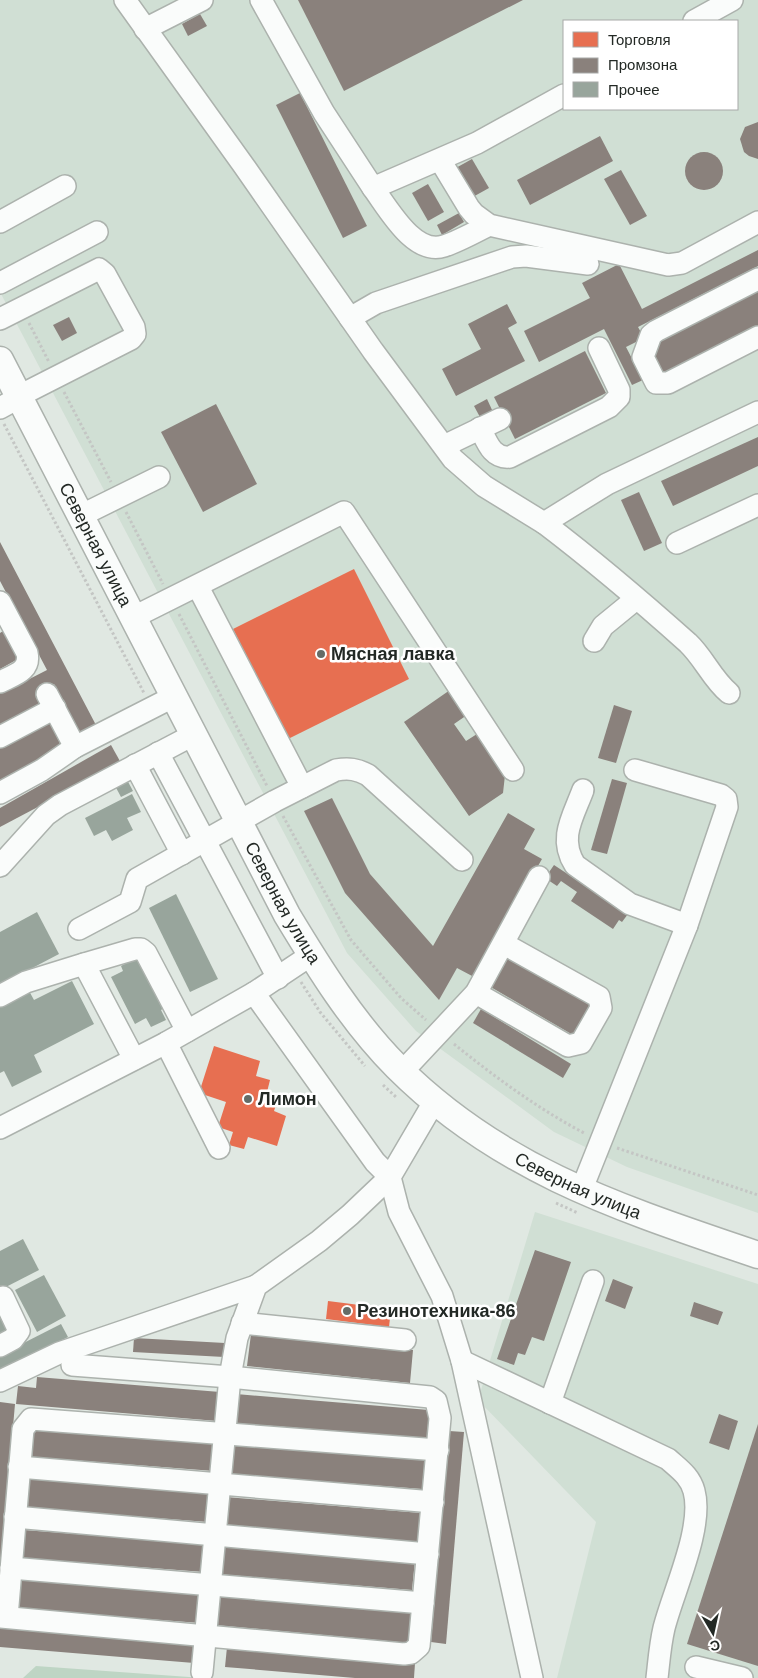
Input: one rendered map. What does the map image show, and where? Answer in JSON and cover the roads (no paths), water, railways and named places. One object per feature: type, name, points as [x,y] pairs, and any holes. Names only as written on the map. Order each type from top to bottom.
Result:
[{"type":"main road","name":"Северная улица","points":[[0,360],[13,400],[80,516],[132,618],[162,702],[193,734],[287,915],[294,967],[370,1037],[391,1077],[429,1111],[489,1142],[534,1169],[581,1202],[646,1217],[758,1255]]},
{"type":"lane","points":[[125,0],[350,318],[453,458],[484,486],[544,523],[591,558],[690,645],[719,684],[729,693]]},
{"type":"lane","points":[[145,29],[202,0]]},
{"type":"lane","points":[[261,0],[324,114],[402,227],[423,245],[433,248],[442,247],[490,225]]},
{"type":"lane","points":[[696,20],[732,0]]},
{"type":"lane","points":[[374,188],[440,160],[505,129],[563,96]]},
{"type":"lane","points":[[440,160],[469,208],[474,214],[490,225],[668,265],[682,263],[758,222]]},
{"type":"lane","points":[[0,222],[65,186]]},
{"type":"lane","points":[[0,283],[97,232]]},
{"type":"lane","points":[[350,318],[376,303],[512,257],[526,256],[588,264]]},
{"type":"lane","points":[[0,319],[99,269],[105,274],[134,327],[135,334],[131,339],[13,400]]},
{"type":"lane","points":[[758,279],[656,331],[651,335],[643,357],[656,383],[668,383],[758,337]]},
{"type":"lane","points":[[480,428],[492,452],[497,456],[510,457],[609,407],[619,397],[619,390],[599,348]]},
{"type":"lane","points":[[544,523],[607,484],[758,412]]},
{"type":"lane","points":[[444,446],[500,419]]},
{"type":"lane","points":[[80,516],[159,477]]},
{"type":"lane","points":[[677,543],[758,505]]},
{"type":"lane","points":[[132,618],[198,587],[344,512],[513,770]]},
{"type":"lane","points":[[198,587],[302,787]]},
{"type":"lane","points":[[594,641],[602,626],[636,599]]},
{"type":"lane","points":[[0,682],[22,671],[27,666],[28,660],[27,652],[2,612]]},
{"type":"lane","points":[[0,737],[51,701],[74,747]]},
{"type":"lane","points":[[0,794],[42,770],[74,747],[162,702]]},
{"type":"lane","points":[[0,866],[46,815],[193,734]]},
{"type":"lane","points":[[5,1121],[166,1043],[254,993],[294,967],[206,842],[158,753]]},
{"type":"lane","points":[[135,765],[182,854]]},
{"type":"lane","points":[[79,929],[130,902],[138,879],[206,842],[238,822],[336,770],[358,769],[368,775],[462,860]]},
{"type":"lane","points":[[581,1202],[687,924],[727,807],[726,799],[721,795],[635,770]]},
{"type":"lane","points":[[583,790],[566,836],[569,856],[575,865],[630,904],[687,924]]},
{"type":"lane","points":[[391,1077],[476,992],[539,877]]},
{"type":"lane","points":[[476,992],[568,1046],[581,1043],[601,1008],[599,997],[504,944]]},
{"type":"lane","points":[[0,996],[26,982],[135,949],[141,949],[146,953],[187,1031]]},
{"type":"lane","points":[[84,964],[134,1059]]},
{"type":"lane","points":[[254,993],[375,1162],[390,1177],[399,1212],[442,1296],[462,1361],[532,1678]]},
{"type":"lane","points":[[166,1043],[219,1148]]},
{"type":"lane","points":[[0,1381],[59,1353],[256,1286],[319,1241],[390,1177],[429,1111]]},
{"type":"lane","points":[[550,1403],[592,1281]]},
{"type":"lane","points":[[202,1672],[230,1377],[237,1338],[256,1286]]},
{"type":"lane","points":[[0,1346],[13,1339],[19,1331],[3,1297]]},
{"type":"lane","points":[[242,1323],[405,1340]]},
{"type":"lane","points":[[462,1361],[668,1459],[687,1475],[694,1492],[696,1518],[664,1629],[657,1678]]},
{"type":"lane","points":[[72,1365],[230,1377],[430,1397],[436,1401],[439,1409],[438,1450],[420,1646],[411,1653],[3,1617],[11,1568],[23,1429],[31,1419],[438,1450]]},
{"type":"lane","points":[[20,1467],[433,1502]]},
{"type":"lane","points":[[15,1517],[428,1554]]},
{"type":"lane","points":[[11,1568],[424,1603]]},
{"type":"lane","points":[[696,1667],[742,1678]]},
{"type":"place","name":"Мясная лавка","points":[[321,654]]},
{"type":"place","name":"Лимон","points":[[248,1099]]},
{"type":"place","name":"Резинотехника-86","points":[[347,1311]]}]
